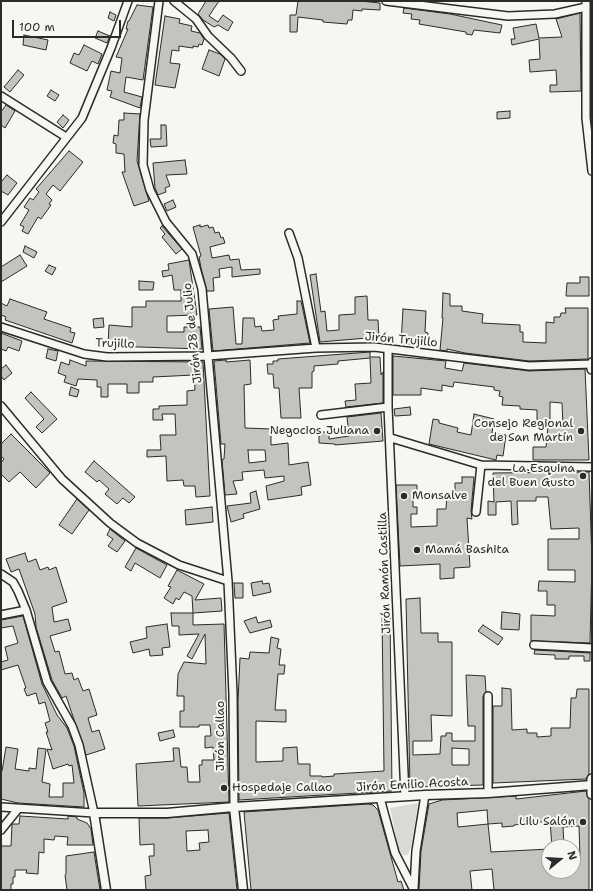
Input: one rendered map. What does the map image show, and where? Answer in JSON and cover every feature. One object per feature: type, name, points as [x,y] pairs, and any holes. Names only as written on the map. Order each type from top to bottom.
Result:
[{"type":"main road","points":[[592,363],[592,369]]},
{"type":"main road","points":[[592,779],[592,794]]},
{"type":"street","points":[[1,222],[82,118],[111,48],[128,1]]},
{"type":"street","name":"Jirón 28 de Julio","points":[[159,1],[144,120],[143,165],[150,190],[166,222],[192,254],[202,289],[228,581]]},
{"type":"street","points":[[174,1],[196,18],[208,36],[231,58],[241,71]]},
{"type":"street","points":[[386,1],[508,16],[555,14],[586,4],[586,118],[592,171]]},
{"type":"street","points":[[1,96],[66,137]]},
{"type":"street","points":[[289,233],[298,258],[316,348]]},
{"type":"street","name":"Trujillo","points":[[1,327],[84,354],[107,357],[207,356]]},
{"type":"street","name":"Jirón Trujillo","points":[[207,356],[316,348],[374,347],[529,366],[592,363]]},
{"type":"street","name":"Jirón Ramón Castilla","points":[[388,349],[388,407],[391,438],[405,796]]},
{"type":"street","points":[[1,406],[62,479],[110,523],[137,543],[180,565],[228,581]]},
{"type":"street","points":[[321,415],[388,407]]},
{"type":"street","points":[[391,438],[481,465],[592,467]]},
{"type":"street","points":[[476,512],[481,465]]},
{"type":"street","points":[[1,574],[13,582],[26,610],[47,682],[72,726],[79,745],[94,813],[106,890]]},
{"type":"street","name":"Jirón Callao","points":[[228,581],[233,694],[234,807],[243,890]]},
{"type":"street","points":[[1,615],[26,610]]},
{"type":"street","points":[[534,645],[592,648]]},
{"type":"street","points":[[488,696],[488,793]]},
{"type":"street","name":"Jirón Emilio Acosta","points":[[94,813],[167,813],[234,807],[405,796],[488,793],[592,785]]},
{"type":"street","points":[[414,889],[416,851],[425,795]]},
{"type":"street","points":[[380,798],[395,853],[414,889]]},
{"type":"street","points":[[1,807],[94,813]]},
{"type":"street","points":[[1,830],[18,809]]},
{"type":"shaded area","points":[[418,803],[411,847],[408,855],[403,855],[399,851],[390,808]]},
{"type":"building","points":[[206,1],[219,1],[209,16],[218,22],[223,15],[233,22],[228,31],[218,25],[214,27],[203,20],[198,14]]},
{"type":"building","points":[[298,1],[360,1],[380,3],[380,10],[353,10],[352,20],[348,20],[347,24],[323,22],[323,20],[298,17],[297,32],[290,32],[290,15],[296,15]]},
{"type":"building","points":[[137,5],[153,7],[143,80],[126,77],[124,92],[142,97],[140,108],[110,97],[112,91],[107,90],[111,71],[120,73],[122,58],[116,57],[128,29],[126,29],[128,21]]},
{"type":"building","points":[[404,8],[450,14],[502,25],[500,33],[474,30],[472,35],[466,34],[466,32],[419,24],[420,20],[411,19],[412,14],[403,13]]},
{"type":"building","points":[[110,12],[116,15],[114,21],[108,18]]},
{"type":"building","points":[[580,13],[581,91],[550,92],[550,85],[557,85],[556,70],[530,72],[529,60],[540,59],[539,39],[512,45],[511,39],[515,39],[513,28],[536,24],[539,38],[562,37],[556,19]]},
{"type":"building","points":[[165,16],[180,19],[179,23],[192,26],[191,31],[200,33],[204,39],[202,45],[199,44],[198,47],[193,46],[193,48],[179,46],[179,51],[172,50],[170,63],[180,64],[175,88],[155,85]]},
{"type":"building","points":[[98,31],[110,36],[107,43],[95,38]]},
{"type":"building","points":[[24,35],[48,40],[46,50],[23,45]]},
{"type":"building","points":[[84,45],[102,54],[98,64],[92,61],[87,71],[70,63],[74,53],[79,55]]},
{"type":"building","points":[[209,50],[220,54],[225,59],[219,76],[202,69]]},
{"type":"building","points":[[18,70],[24,75],[10,92],[4,87]]},
{"type":"building","points":[[51,90],[59,95],[55,101],[47,96]]},
{"type":"building","points":[[6,105],[15,111],[5,128],[1,125],[1,112]]},
{"type":"building","points":[[510,111],[510,118],[497,119],[497,112]]},
{"type":"building","points":[[124,113],[140,114],[137,161],[149,201],[134,206],[122,172],[125,172],[124,154],[116,153],[116,144],[113,143],[114,135],[118,136],[119,120],[124,120]]},
{"type":"building","points":[[63,115],[69,120],[63,128],[57,122]]},
{"type":"building","points":[[161,125],[166,125],[167,146],[151,147],[150,139],[161,139]]},
{"type":"building","points":[[69,151],[83,162],[60,191],[53,185],[46,194],[52,200],[49,204],[51,205],[41,219],[38,217],[28,234],[22,231],[24,227],[20,225],[29,210],[24,207],[30,198],[33,200],[39,192],[36,189]]},
{"type":"building","points":[[185,160],[187,174],[166,175],[170,186],[165,188],[166,192],[158,195],[155,188],[153,163]]},
{"type":"building","points":[[7,175],[17,183],[8,195],[1,191],[1,182]]},
{"type":"building","points":[[173,200],[176,207],[167,211],[164,204]]},
{"type":"building","points":[[200,225],[200,227],[208,225],[209,228],[213,227],[215,233],[219,232],[221,238],[223,237],[225,243],[210,247],[212,258],[229,255],[230,260],[239,259],[241,270],[260,269],[260,274],[232,277],[232,267],[219,269],[220,277],[213,278],[214,291],[207,291],[199,257],[201,256],[193,227]]},
{"type":"building","points":[[162,226],[182,249],[176,254],[162,237],[165,234],[160,228]]},
{"type":"building","points":[[25,246],[37,252],[34,258],[23,252]]},
{"type":"building","points":[[20,255],[27,266],[1,282],[1,267]]},
{"type":"building","points":[[189,260],[197,315],[167,316],[167,332],[184,332],[184,327],[200,327],[202,349],[108,346],[109,325],[132,327],[132,307],[146,307],[146,301],[181,301],[181,290],[174,290],[172,275],[163,277],[162,271],[169,270],[168,264]]},
{"type":"building","points":[[49,265],[56,268],[52,275],[45,271]]},
{"type":"building","points":[[316,274],[321,312],[325,311],[327,331],[339,330],[339,315],[355,314],[355,297],[367,296],[368,320],[378,320],[379,337],[320,342],[310,275]]},
{"type":"building","points":[[580,277],[589,277],[589,296],[566,296],[567,283],[580,283]]},
{"type":"building","points":[[139,281],[154,282],[153,290],[139,290]]},
{"type":"building","points":[[443,293],[450,294],[450,306],[462,306],[462,311],[483,314],[482,323],[520,325],[520,332],[523,332],[523,342],[546,343],[546,322],[554,323],[554,317],[560,317],[561,313],[566,313],[565,308],[588,308],[588,359],[529,361],[465,353],[447,349],[447,351],[440,350],[443,318]]},
{"type":"building","points":[[10,299],[47,312],[44,319],[71,328],[70,332],[75,333],[72,343],[5,320],[6,317],[1,315],[1,303],[7,306]]},
{"type":"building","points":[[297,301],[301,301],[310,343],[213,351],[209,309],[233,307],[236,344],[242,344],[243,318],[254,318],[255,327],[261,326],[262,331],[274,330],[273,320],[279,319],[278,316],[297,314]]},
{"type":"building","points":[[403,309],[426,311],[425,332],[428,333],[427,346],[401,343]]},
{"type":"building","points":[[103,318],[104,327],[94,328],[93,319]]},
{"type":"building","points":[[1,333],[22,341],[19,351],[8,347],[6,351],[1,349]]},
{"type":"building","points":[[48,349],[58,351],[56,361],[46,358]]},
{"type":"building","points":[[370,352],[370,357],[380,357],[381,375],[383,372],[383,403],[346,407],[345,401],[356,400],[355,384],[371,383],[370,358],[338,361],[338,364],[314,366],[314,371],[312,372],[312,388],[299,388],[301,418],[281,418],[279,388],[274,388],[273,374],[268,374],[267,364],[273,364],[273,361],[278,361],[278,359]]},
{"type":"building","points":[[393,356],[446,361],[445,368],[462,371],[464,363],[529,371],[585,369],[589,460],[533,460],[533,447],[546,447],[548,426],[563,426],[562,403],[550,402],[550,422],[537,422],[537,410],[520,409],[520,406],[502,405],[503,397],[499,396],[500,391],[494,390],[494,387],[454,382],[453,387],[442,385],[442,391],[421,388],[421,395],[393,395]]},
{"type":"building","points":[[70,360],[86,366],[86,361],[203,362],[210,496],[196,497],[195,486],[184,486],[183,480],[167,481],[166,456],[147,457],[147,450],[161,450],[160,435],[176,435],[175,414],[162,414],[163,420],[153,420],[153,409],[159,409],[159,406],[187,405],[187,391],[195,390],[194,375],[153,377],[153,382],[139,382],[139,393],[127,393],[127,384],[108,384],[108,397],[101,397],[101,387],[97,387],[97,380],[78,379],[76,386],[64,382],[66,376],[58,373],[61,362],[69,365]]},
{"type":"building","points":[[226,360],[226,362],[250,360],[251,384],[244,385],[245,428],[271,429],[271,445],[288,443],[289,465],[308,462],[311,485],[301,487],[302,495],[268,500],[266,486],[284,481],[284,476],[265,478],[264,470],[242,472],[243,480],[233,481],[237,494],[225,495],[222,460],[224,459],[225,444],[221,444],[214,361]],"holes":[[[248,450],[265,450],[266,461],[249,463]]]},
{"type":"building","points":[[6,365],[12,373],[4,380],[1,376],[1,369]]},
{"type":"building","points":[[71,387],[79,390],[77,397],[69,395]]},
{"type":"building","points":[[31,392],[57,419],[42,433],[36,427],[44,419],[25,398]]},
{"type":"building","points":[[410,407],[411,415],[395,416],[394,409]]},
{"type":"building","points":[[381,413],[383,441],[335,445],[319,443],[319,432],[329,432],[329,439],[349,436],[347,417]]},
{"type":"building","points":[[474,414],[494,419],[492,433],[506,435],[503,456],[497,455],[496,460],[429,444],[433,419],[439,420],[439,423],[458,428],[457,432],[471,435]]},
{"type":"building","points":[[11,434],[50,473],[36,488],[20,472],[9,482],[1,474],[1,463],[4,459],[1,456],[1,444]]},
{"type":"building","points":[[94,461],[135,497],[129,503],[123,498],[117,504],[105,494],[109,489],[99,480],[97,482],[85,472]]},
{"type":"building","points":[[589,472],[592,561],[590,643],[531,641],[531,615],[555,616],[555,605],[547,605],[547,591],[538,591],[539,581],[575,582],[575,570],[548,570],[548,539],[579,539],[579,528],[551,529],[548,497],[536,497],[536,501],[517,501],[518,524],[512,525],[511,501],[496,502],[496,515],[488,515],[488,501],[494,502],[493,473]]},
{"type":"building","points":[[462,477],[474,477],[471,511],[472,519],[467,518],[470,567],[454,568],[454,578],[440,579],[440,564],[400,566],[396,485],[417,485],[417,493],[413,493],[413,507],[417,507],[417,514],[411,514],[411,527],[437,526],[437,509],[446,509],[447,493],[455,493],[455,483],[462,483]]},
{"type":"building","points":[[256,491],[260,509],[243,514],[244,518],[231,522],[227,506],[251,503],[250,493]]},
{"type":"building","points":[[77,499],[89,510],[72,534],[59,525]]},
{"type":"building","points":[[212,507],[213,522],[186,525],[185,510]]},
{"type":"building","points":[[110,529],[125,541],[117,552],[108,546],[113,539],[107,535]]},
{"type":"building","points":[[136,548],[167,565],[160,578],[135,563],[131,571],[125,567]]},
{"type":"building","points":[[25,553],[28,562],[36,559],[40,570],[48,567],[49,570],[56,567],[67,602],[52,607],[54,622],[68,619],[71,630],[50,636],[55,652],[59,651],[65,674],[72,673],[74,680],[78,678],[83,691],[89,689],[97,715],[88,718],[92,732],[99,730],[105,749],[86,755],[66,696],[62,698],[52,680],[36,627],[35,614],[19,569],[11,572],[6,559]]},
{"type":"building","points":[[177,570],[204,584],[195,600],[221,598],[222,611],[193,613],[192,596],[184,592],[179,600],[176,598],[173,604],[164,598],[171,587],[168,586]]},
{"type":"building","points":[[262,581],[263,584],[269,583],[271,592],[253,596],[251,583]]},
{"type":"building","points":[[234,583],[243,583],[243,598],[235,598]]},
{"type":"building","points":[[420,598],[421,633],[438,633],[438,642],[452,642],[452,716],[431,715],[432,741],[413,741],[413,755],[440,754],[441,736],[446,736],[446,733],[452,733],[452,741],[475,741],[475,726],[468,726],[466,675],[485,676],[486,692],[483,696],[483,785],[410,787],[406,599]],"holes":[[[452,748],[469,749],[469,765],[452,765]]]},
{"type":"building","points":[[502,612],[520,614],[519,630],[501,629]]},
{"type":"building","points":[[171,613],[193,613],[193,625],[224,624],[229,802],[138,806],[136,764],[174,761],[173,748],[179,748],[181,767],[187,767],[188,782],[200,782],[199,765],[202,765],[202,760],[214,760],[213,747],[205,748],[205,736],[211,736],[210,725],[199,725],[199,727],[180,727],[180,711],[184,711],[184,696],[177,696],[178,674],[184,662],[206,664],[205,634],[192,659],[187,656],[199,634],[179,635],[179,626],[172,626]]},
{"type":"building","points":[[382,614],[390,614],[392,791],[239,800],[238,701],[240,658],[249,659],[250,652],[269,653],[271,637],[279,639],[277,648],[281,649],[279,665],[285,665],[284,674],[278,674],[275,710],[286,710],[286,722],[256,721],[256,762],[283,761],[283,748],[297,747],[298,764],[310,764],[310,776],[322,777],[334,776],[334,774],[384,771]]},
{"type":"building","points":[[23,616],[42,684],[57,715],[67,728],[74,746],[84,793],[84,807],[18,803],[1,799],[1,771],[6,747],[18,749],[15,769],[29,771],[29,768],[36,769],[38,748],[46,749],[42,782],[50,784],[49,797],[63,797],[63,783],[74,783],[72,765],[69,766],[68,764],[53,769],[47,749],[52,750],[46,732],[48,732],[45,723],[50,721],[45,702],[39,704],[36,693],[27,696],[24,689],[26,688],[18,665],[1,670],[1,662],[8,660],[5,647],[18,643],[13,626],[1,628],[1,620]]},
{"type":"building","points":[[256,617],[258,623],[270,620],[272,627],[250,633],[244,621]]},
{"type":"building","points":[[167,624],[170,647],[162,648],[163,655],[150,656],[149,649],[133,653],[130,642],[147,638],[146,627]]},
{"type":"building","points":[[483,625],[503,638],[498,645],[478,631]]},
{"type":"building","points":[[535,650],[590,653],[590,661],[584,661],[584,656],[569,656],[569,659],[555,659],[555,655],[534,654]]},
{"type":"building","points":[[502,688],[511,689],[512,730],[527,729],[527,733],[537,733],[537,737],[551,736],[551,728],[570,728],[571,698],[576,698],[577,689],[589,689],[589,774],[586,779],[493,783],[493,706],[502,706]]},
{"type":"building","points":[[173,730],[175,737],[160,741],[158,733]]},
{"type":"building","points":[[586,791],[589,799],[589,890],[494,890],[492,869],[470,871],[472,890],[419,890],[421,851],[429,804],[442,800],[516,796],[516,799]],"holes":[[[487,810],[488,824],[458,827],[457,813]]]},
{"type":"building","points":[[368,804],[373,805],[378,810],[398,882],[401,881],[404,890],[251,890],[244,812]]},
{"type":"building","points":[[229,813],[237,890],[146,890],[145,876],[151,875],[149,856],[154,856],[154,844],[140,845],[139,818],[167,818]],"holes":[[[208,830],[209,842],[199,843],[200,850],[187,851],[186,831]]]},
{"type":"building","points":[[20,816],[68,819],[68,816],[77,817],[77,819],[87,823],[91,829],[93,845],[67,845],[68,837],[55,836],[54,840],[44,839],[44,853],[39,852],[38,874],[26,873],[27,870],[15,870],[15,877],[13,877],[11,890],[1,890],[1,846],[11,846],[12,824],[19,824]]},
{"type":"building","points":[[94,852],[100,890],[67,890],[65,875],[66,856]]},
{"type":"place","name":"Negocios Juliana","points":[[377,431]]},
{"type":"place","name":"Consejo Regional de San Martín","points":[[581,431]]},
{"type":"place","name":"La Esquina del Buen Gusto","points":[[583,476]]},
{"type":"place","name":"Monsalve","points":[[404,496]]},
{"type":"place","name":"Mamá Bashita","points":[[417,550]]},
{"type":"place","name":"Hospedaje Callao","points":[[224,788]]},
{"type":"place","name":"Lilu Salón","points":[[583,822]]}]
